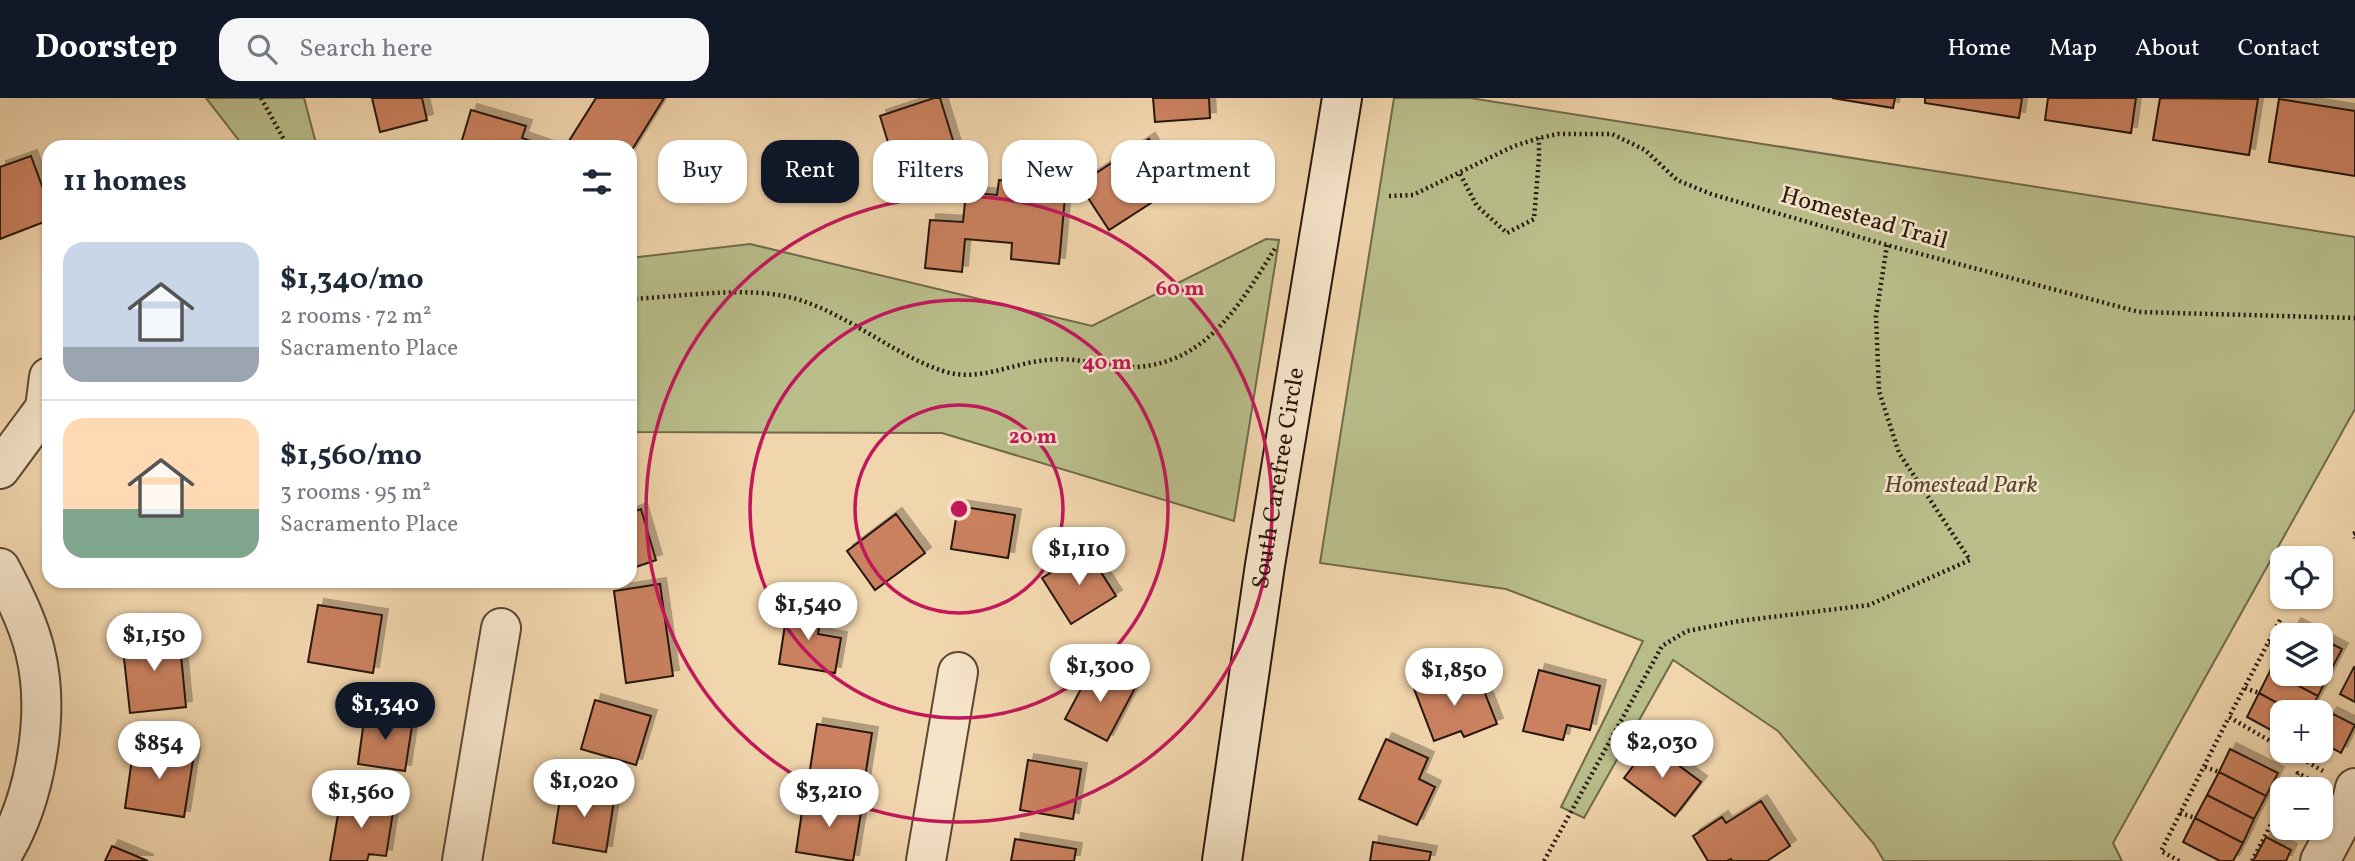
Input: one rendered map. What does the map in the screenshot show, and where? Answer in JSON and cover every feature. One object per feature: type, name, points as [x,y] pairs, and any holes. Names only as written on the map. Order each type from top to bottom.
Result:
[{"type":"street","name":"South Carefree Circle","points":[[1222,861],[1265,565],[1342,98]]},
{"type":"street","points":[[0,469],[42,412]]},
{"type":"street","points":[[0,568],[24,618],[35,651],[41,685],[40,724],[26,800],[0,858]]},
{"type":"street","points":[[462,861],[501,628]]},
{"type":"street","points":[[926,861],[958,671]]},
{"type":"street","points":[[2320,861],[2352,802],[2355,788]]},
{"type":"path","points":[[261,98],[284,140]]},
{"type":"path","name":"Homestead Trail","points":[[1390,196],[1412,195],[1514,146],[1538,138],[1559,134],[1612,134],[1645,150],[1678,180],[1711,194],[2139,312],[2355,317]]},
{"type":"path","points":[[1460,174],[1477,206],[1507,233],[1534,219],[1538,138]]},
{"type":"path","points":[[1544,861],[1662,646],[1687,631],[1739,621],[1869,605],[1970,561],[1899,453],[1879,391],[1876,316],[1888,244]]},
{"type":"path","points":[[637,299],[751,293],[786,296],[824,310],[909,357],[945,372],[978,375],[1046,360],[1076,359],[1136,368],[1193,350],[1214,334],[1243,299],[1276,247]]},
{"type":"path","points":[[2179,861],[2161,851],[2280,620]]},
{"type":"path","points":[[2245,688],[2259,694]]},
{"type":"path","points":[[2229,717],[2270,741]]},
{"type":"path","points":[[2205,767],[2218,772]]},
{"type":"path","points":[[2180,813],[2195,818]]},
{"type":"path","points":[[2252,861],[2270,826]]},
{"type":"green space","points":[[206,98],[304,98],[315,140],[239,140]]},
{"type":"green space","name":"Homestead Park","points":[[1394,98],[1470,98],[2355,237],[2355,409],[2279,546],[2270,546],[2270,561],[2113,843],[2122,861],[1884,861],[1874,844],[1778,731],[1673,660],[1584,818],[1561,807],[1643,641],[1506,589],[1320,563]]},
{"type":"green space","points":[[1266,239],[1279,240],[1234,521],[942,433],[637,432],[637,257],[750,244],[1092,326]]},
{"type":"building","points":[[372,98],[422,98],[427,120],[380,132]]},
{"type":"building","points":[[596,98],[664,98],[637,142],[570,140]]},
{"type":"building","points":[[940,98],[953,140],[887,140],[880,116]]},
{"type":"building","points":[[1153,98],[1209,98],[1210,118],[1155,122]]},
{"type":"building","points":[[1832,98],[1895,98],[1893,108]]},
{"type":"building","points":[[1925,98],[2022,98],[2019,118],[1925,103]]},
{"type":"building","points":[[2048,98],[2136,98],[2131,133],[2045,120]]},
{"type":"building","points":[[2160,98],[2258,99],[2249,155],[2153,140]]},
{"type":"building","points":[[2279,99],[2355,111],[2355,176],[2269,162]]},
{"type":"building","points":[[471,110],[526,126],[522,138],[528,140],[462,140]]},
{"type":"building","points":[[31,156],[42,186],[42,223],[0,239],[0,167]]},
{"type":"building","points":[[1111,163],[1111,203],[1151,203],[1109,230],[1091,203],[1097,203],[1097,172]]},
{"type":"building","points":[[999,180],[1002,180],[1002,203],[1064,203],[1059,264],[1011,259],[1012,243],[965,239],[962,272],[925,268],[930,220],[963,222],[965,203],[988,203],[988,194],[997,195]]},
{"type":"building","points":[[958,506],[1015,515],[1008,558],[951,549]]},
{"type":"building","points":[[641,509],[656,560],[637,567],[637,510]]},
{"type":"building","points":[[896,514],[925,553],[875,590],[847,551]]},
{"type":"building","points":[[1087,550],[1116,596],[1071,624],[1042,578]]},
{"type":"building","points":[[660,584],[673,676],[626,683],[614,591]]},
{"type":"building","points":[[318,605],[382,615],[373,673],[308,662]]},
{"type":"building","points":[[788,605],[822,610],[818,634],[841,638],[835,673],[779,664]]},
{"type":"building","points":[[179,634],[186,707],[130,713],[122,640]]},
{"type":"building","points":[[2333,644],[2342,649],[2333,666]]},
{"type":"building","points":[[1093,666],[1135,688],[1107,741],[1065,719]]},
{"type":"building","points":[[2355,667],[2355,702],[2340,694]]},
{"type":"building","points":[[1539,670],[1600,686],[1590,730],[1567,725],[1563,740],[1523,731]]},
{"type":"building","points":[[2270,671],[2270,686],[2299,686],[2318,696],[2316,700],[2272,700],[2259,693]]},
{"type":"building","points":[[1441,675],[1447,691],[1479,678],[1497,724],[1464,737],[1461,731],[1434,741],[1413,686]]},
{"type":"building","points":[[2299,686],[2323,686],[2318,696]]},
{"type":"building","points":[[2259,693],[2272,700],[2270,729],[2247,717]]},
{"type":"building","points":[[595,700],[651,716],[636,765],[581,749]]},
{"type":"building","points":[[365,713],[413,720],[405,771],[358,764]]},
{"type":"building","points":[[2333,714],[2355,725],[2341,753],[2333,749]]},
{"type":"building","points":[[817,724],[872,733],[864,784],[809,776]]},
{"type":"building","points":[[1386,739],[1428,758],[1419,779],[1435,787],[1417,825],[1359,799]]},
{"type":"building","points":[[1650,744],[1701,782],[1675,816],[1624,778]]},
{"type":"building","points":[[134,745],[194,754],[184,817],[125,808]]},
{"type":"building","points":[[2230,749],[2278,773],[2276,777],[2270,777],[2270,788],[2266,796],[2219,772]]},
{"type":"building","points":[[1028,760],[1081,769],[1073,819],[1020,810]]},
{"type":"building","points":[[2219,772],[2266,796],[2254,819],[2207,795]]},
{"type":"building","points":[[562,786],[615,794],[606,852],[553,843]]},
{"type":"building","points":[[2207,795],[2254,819],[2243,843],[2195,818]]},
{"type":"building","points":[[341,797],[394,806],[386,856],[369,854],[367,861],[330,861]]},
{"type":"building","points":[[804,798],[862,807],[853,861],[796,852]]},
{"type":"building","points":[[1761,801],[1790,846],[1767,861],[1708,861],[1693,836],[1722,817],[1726,823]]},
{"type":"building","points":[[2195,818],[2243,843],[2233,861],[2220,861],[2183,842]]},
{"type":"building","points":[[2266,837],[2291,850],[2286,861],[2253,861]]},
{"type":"building","points":[[1015,839],[1076,849],[1074,861],[1011,861]]},
{"type":"building","points":[[1373,842],[1431,852],[1429,861],[1370,861]]},
{"type":"building","points":[[112,846],[148,861],[105,861]]}]
